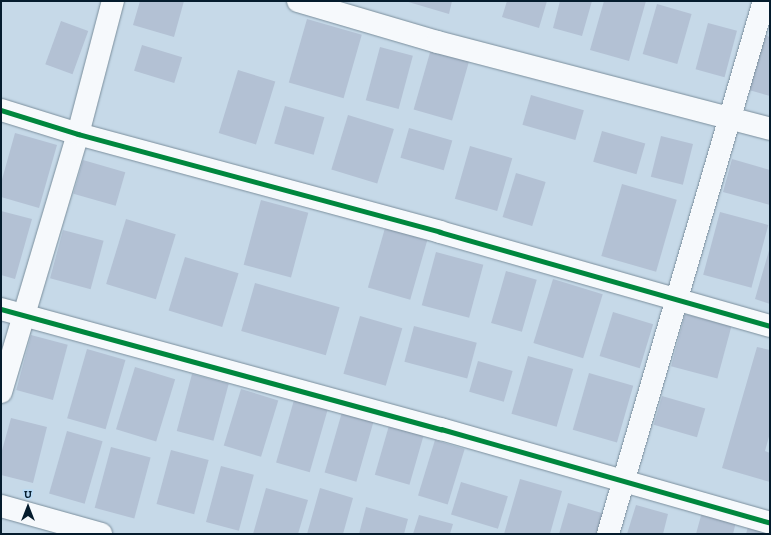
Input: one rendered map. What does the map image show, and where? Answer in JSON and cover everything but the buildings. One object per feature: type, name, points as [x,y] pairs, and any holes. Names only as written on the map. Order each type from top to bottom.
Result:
[{"type":"street","points":[[1,392],[78,134],[113,1]]},
{"type":"street","points":[[298,1],[437,42],[770,129]]},
{"type":"street","points":[[608,534],[764,1]]},
{"type":"street","points":[[1,110],[78,134],[678,299],[770,326]]},
{"type":"street","points":[[1,309],[623,480],[770,523]]},
{"type":"street","points":[[1,506],[101,534]]},
{"type":"cycle path","points":[[1,110],[78,134],[440,232],[770,326]]},
{"type":"cycle path","points":[[1,309],[441,429],[770,523]]}]
